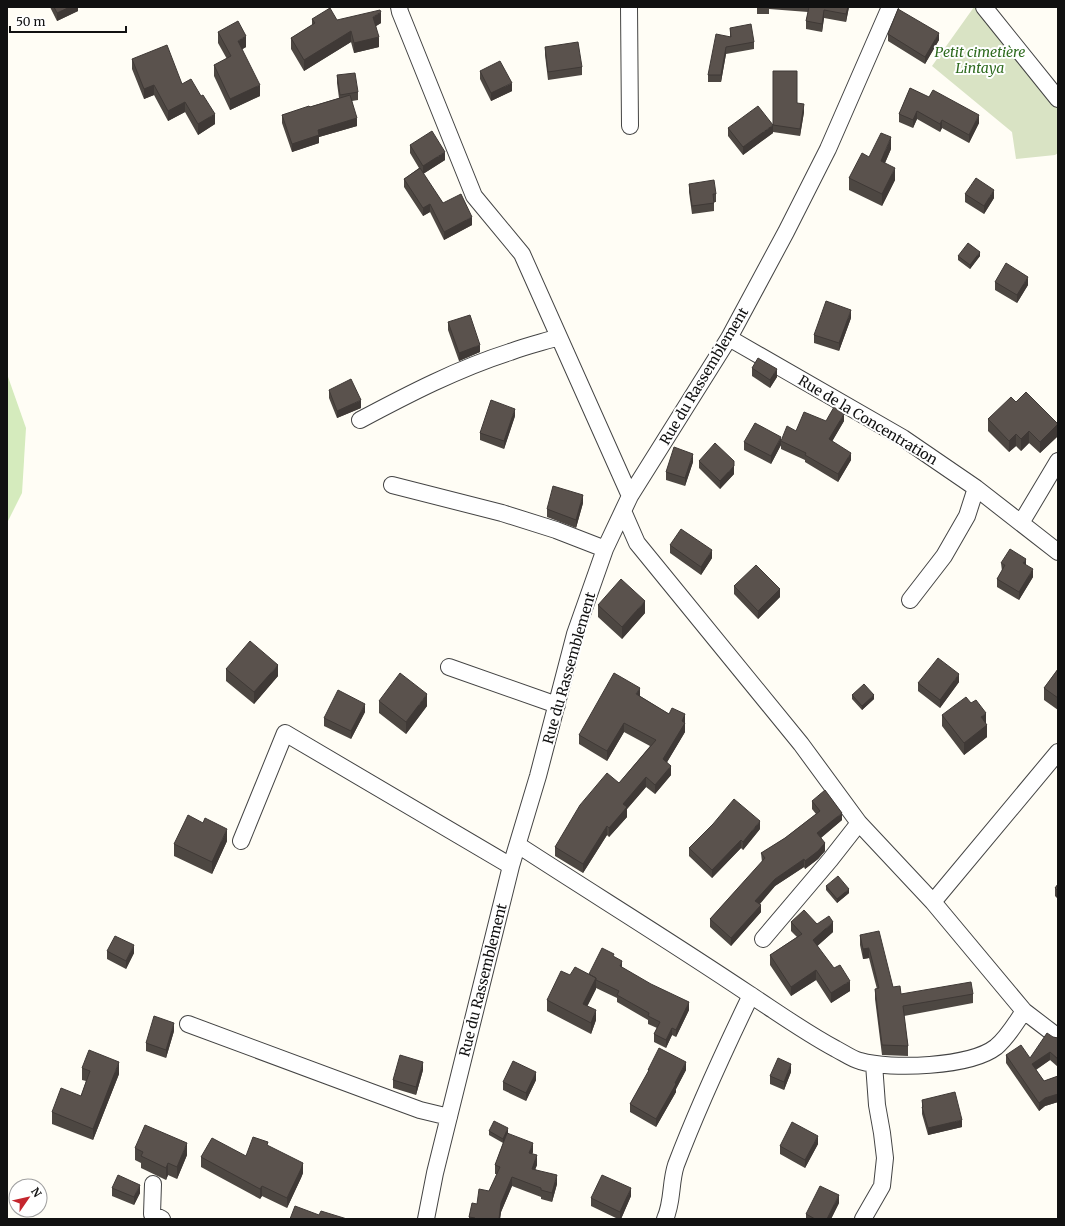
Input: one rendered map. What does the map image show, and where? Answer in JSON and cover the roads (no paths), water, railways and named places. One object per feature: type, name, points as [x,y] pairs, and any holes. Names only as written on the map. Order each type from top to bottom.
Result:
[{"type":"street","points":[[399,7],[474,196],[522,254],[630,496]]},
{"type":"street","points":[[629,7],[630,126]]},
{"type":"street","name":"Rue du Rassemblement","points":[[426,1219],[435,1173],[512,866],[538,776],[575,634],[605,549],[630,496],[729,338],[786,232],[828,149],[890,7]]},
{"type":"street","points":[[984,7],[1058,100]]},
{"type":"street","points":[[360,420],[404,397],[462,370],[509,352],[559,337]]},
{"type":"street","name":"Rue de la Concentration","points":[[729,338],[903,438],[976,488],[1058,552]]},
{"type":"street","points":[[1021,523],[1058,461]]},
{"type":"street","points":[[392,485],[556,530],[605,549]]},
{"type":"street","points":[[910,600],[944,556],[967,516],[976,488]]},
{"type":"street","points":[[623,511],[638,543],[801,744],[860,823],[933,902],[1024,1011],[1058,1037]]},
{"type":"street","points":[[449,667],[557,705]]},
{"type":"street","points":[[241,841],[285,733],[512,866]]},
{"type":"street","points":[[933,902],[1058,752]]},
{"type":"street","points":[[763,939],[860,823]]},
{"type":"street","points":[[518,845],[795,1025],[858,1061],[874,1064],[907,1066],[945,1064],[979,1056],[995,1047],[1008,1034],[1024,1011]]},
{"type":"street","points":[[665,1219],[669,1211],[675,1168],[721,1057],[751,995]]},
{"type":"street","points":[[188,1024],[420,1110],[449,1117]]},
{"type":"street","points":[[863,1219],[882,1186],[885,1158],[877,1105],[874,1064]]},
{"type":"street","points":[[153,1184],[152,1214],[162,1219]]},
{"type":"park label","name":"Petit cimetière Lintaya","points":[[980,60]]}]
